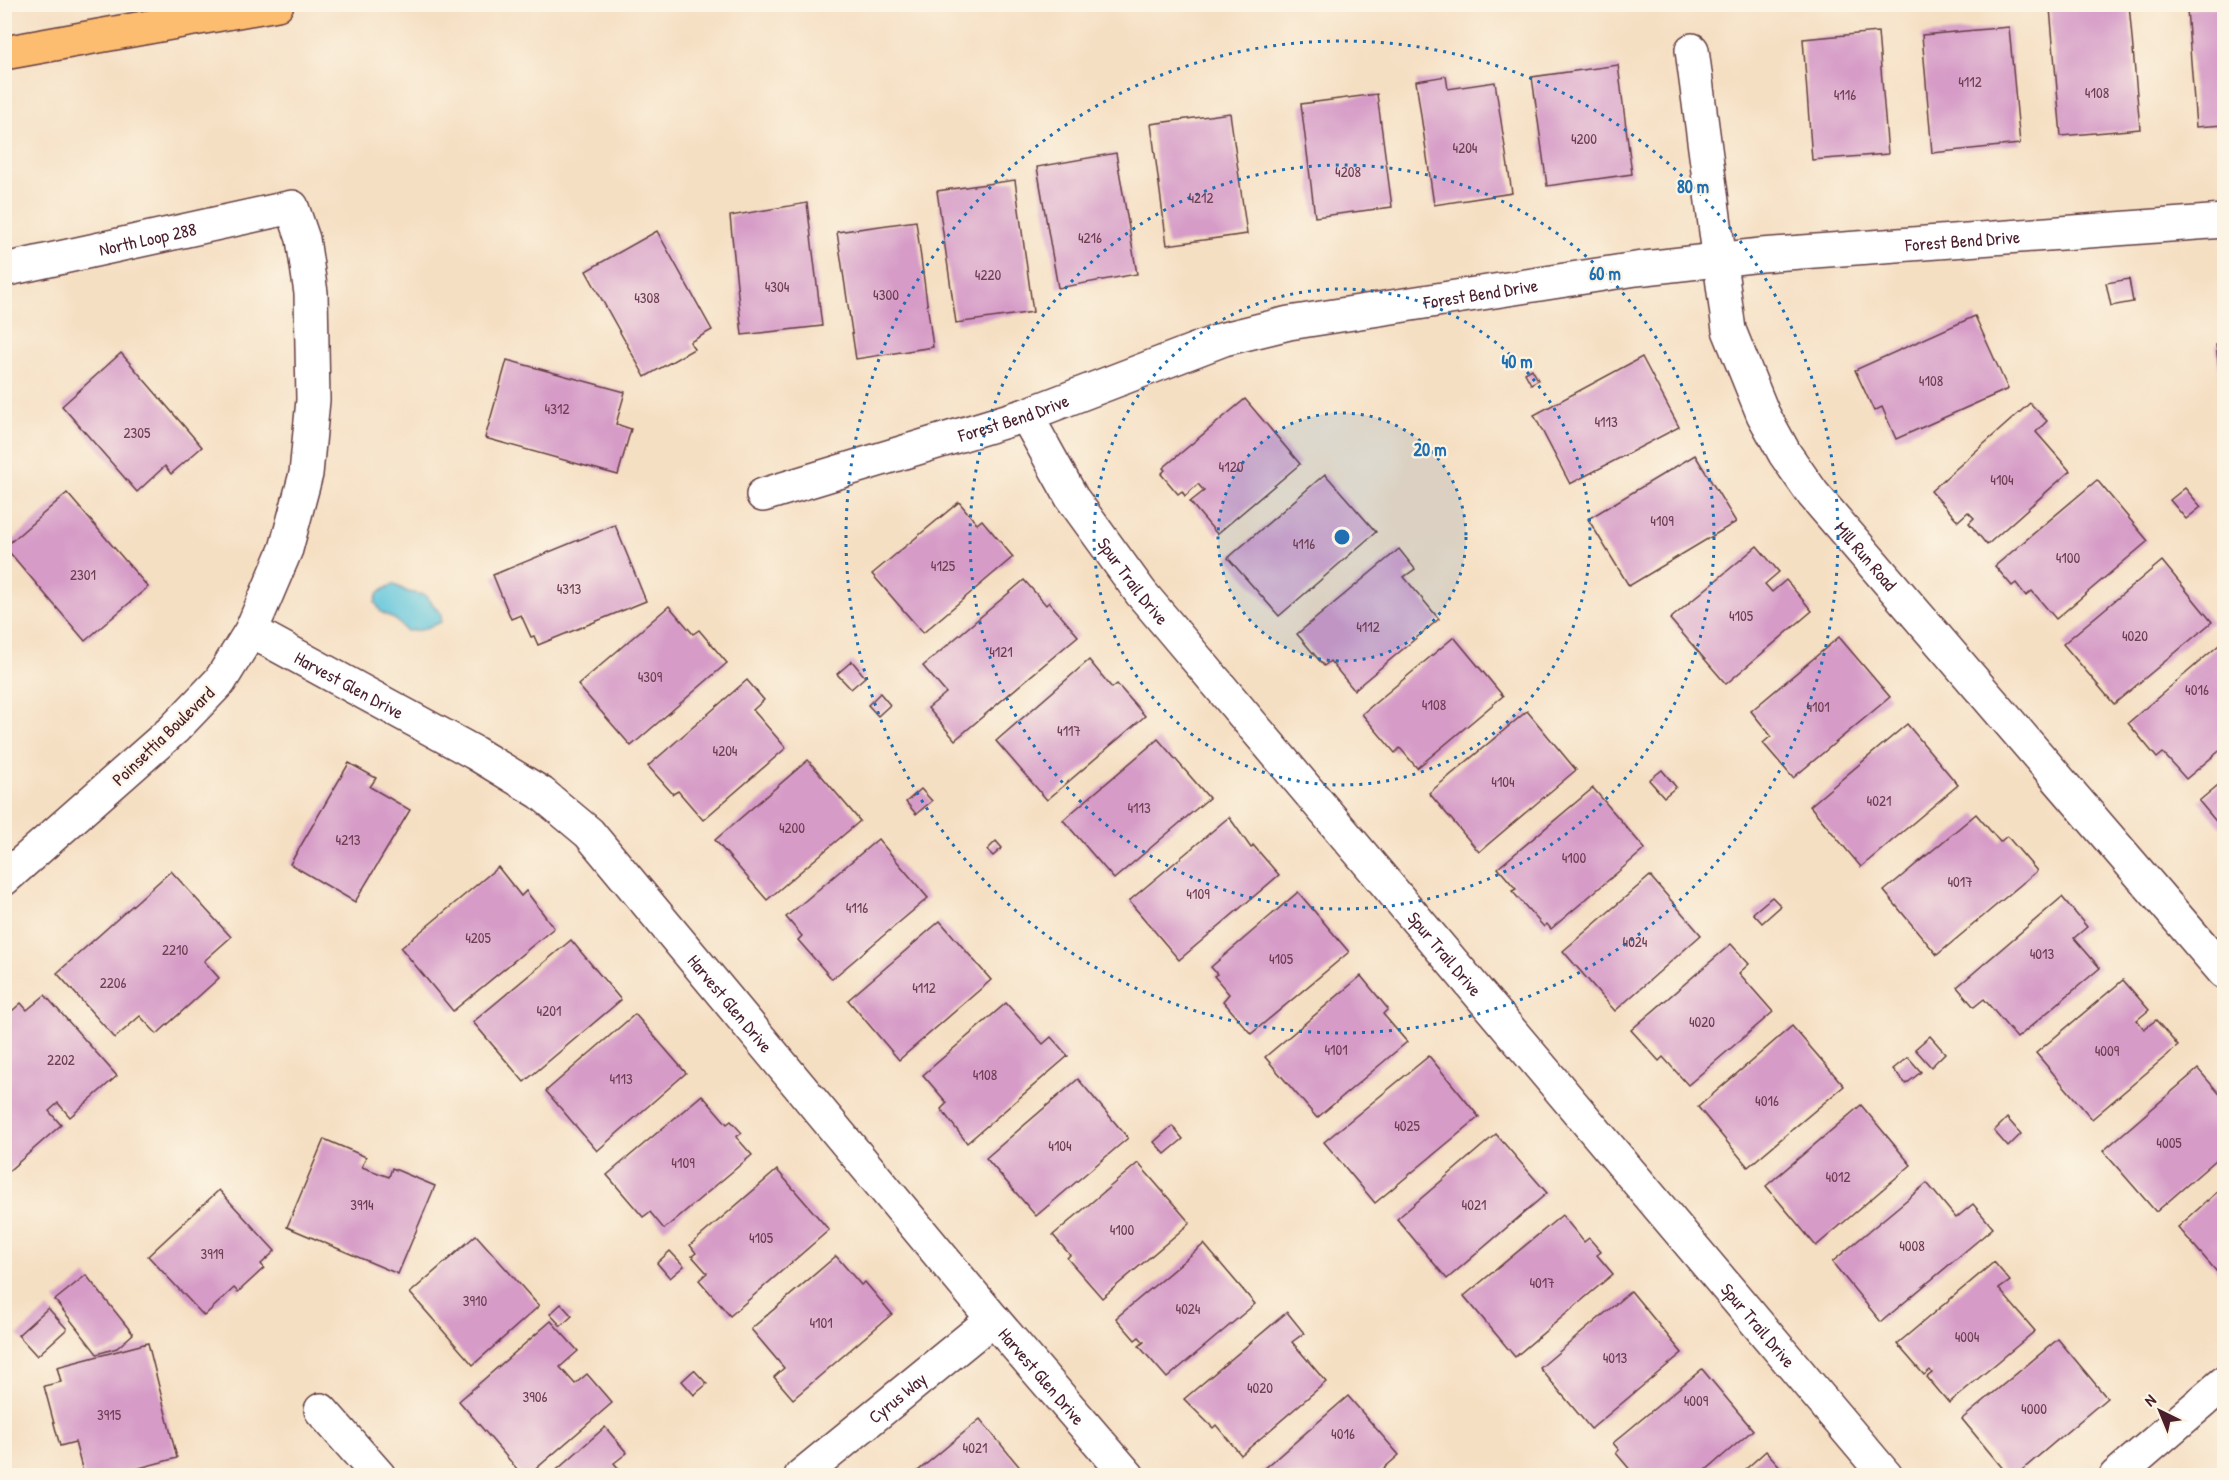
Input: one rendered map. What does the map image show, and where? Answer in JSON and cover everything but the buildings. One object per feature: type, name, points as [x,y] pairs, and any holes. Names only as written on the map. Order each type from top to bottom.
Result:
[{"type":"highway","points":[[4,53],[277,4]]},
{"type":"street","name":"Mill Run Road","points":[[1692,50],[1729,330],[1743,371],[1785,454],[1813,494],[2224,972]]},
{"type":"street","name":"North Loop 288","points":[[4,270],[291,207]]},
{"type":"street","name":"Poinsettia Boulevard","points":[[4,879],[174,729],[220,681],[251,631],[286,549],[307,464],[313,400],[312,293],[303,239],[291,207]]},
{"type":"street","name":"Forest Bend Drive","points":[[763,495],[1026,415],[1224,339],[1289,323],[1636,269],[1718,260],[2224,221]]},
{"type":"street","name":"Spur Trail Drive","points":[[1026,415],[1072,498],[1141,593],[1886,1476]]},
{"type":"street","name":"Harvest Glen Drive","points":[[251,631],[484,759],[541,793],[589,833],[993,1319],[1128,1476]]},
{"type":"street","name":"Cyrus Way","points":[[801,1476],[993,1319]]},
{"type":"street","points":[[2116,1476],[2224,1383]]},
{"type":"street","points":[[321,1410],[379,1476]]},
{"type":"water","points":[[393,584],[408,592],[425,595],[441,614],[441,622],[421,630],[406,631],[396,620],[381,612],[375,602],[378,593]]}]
